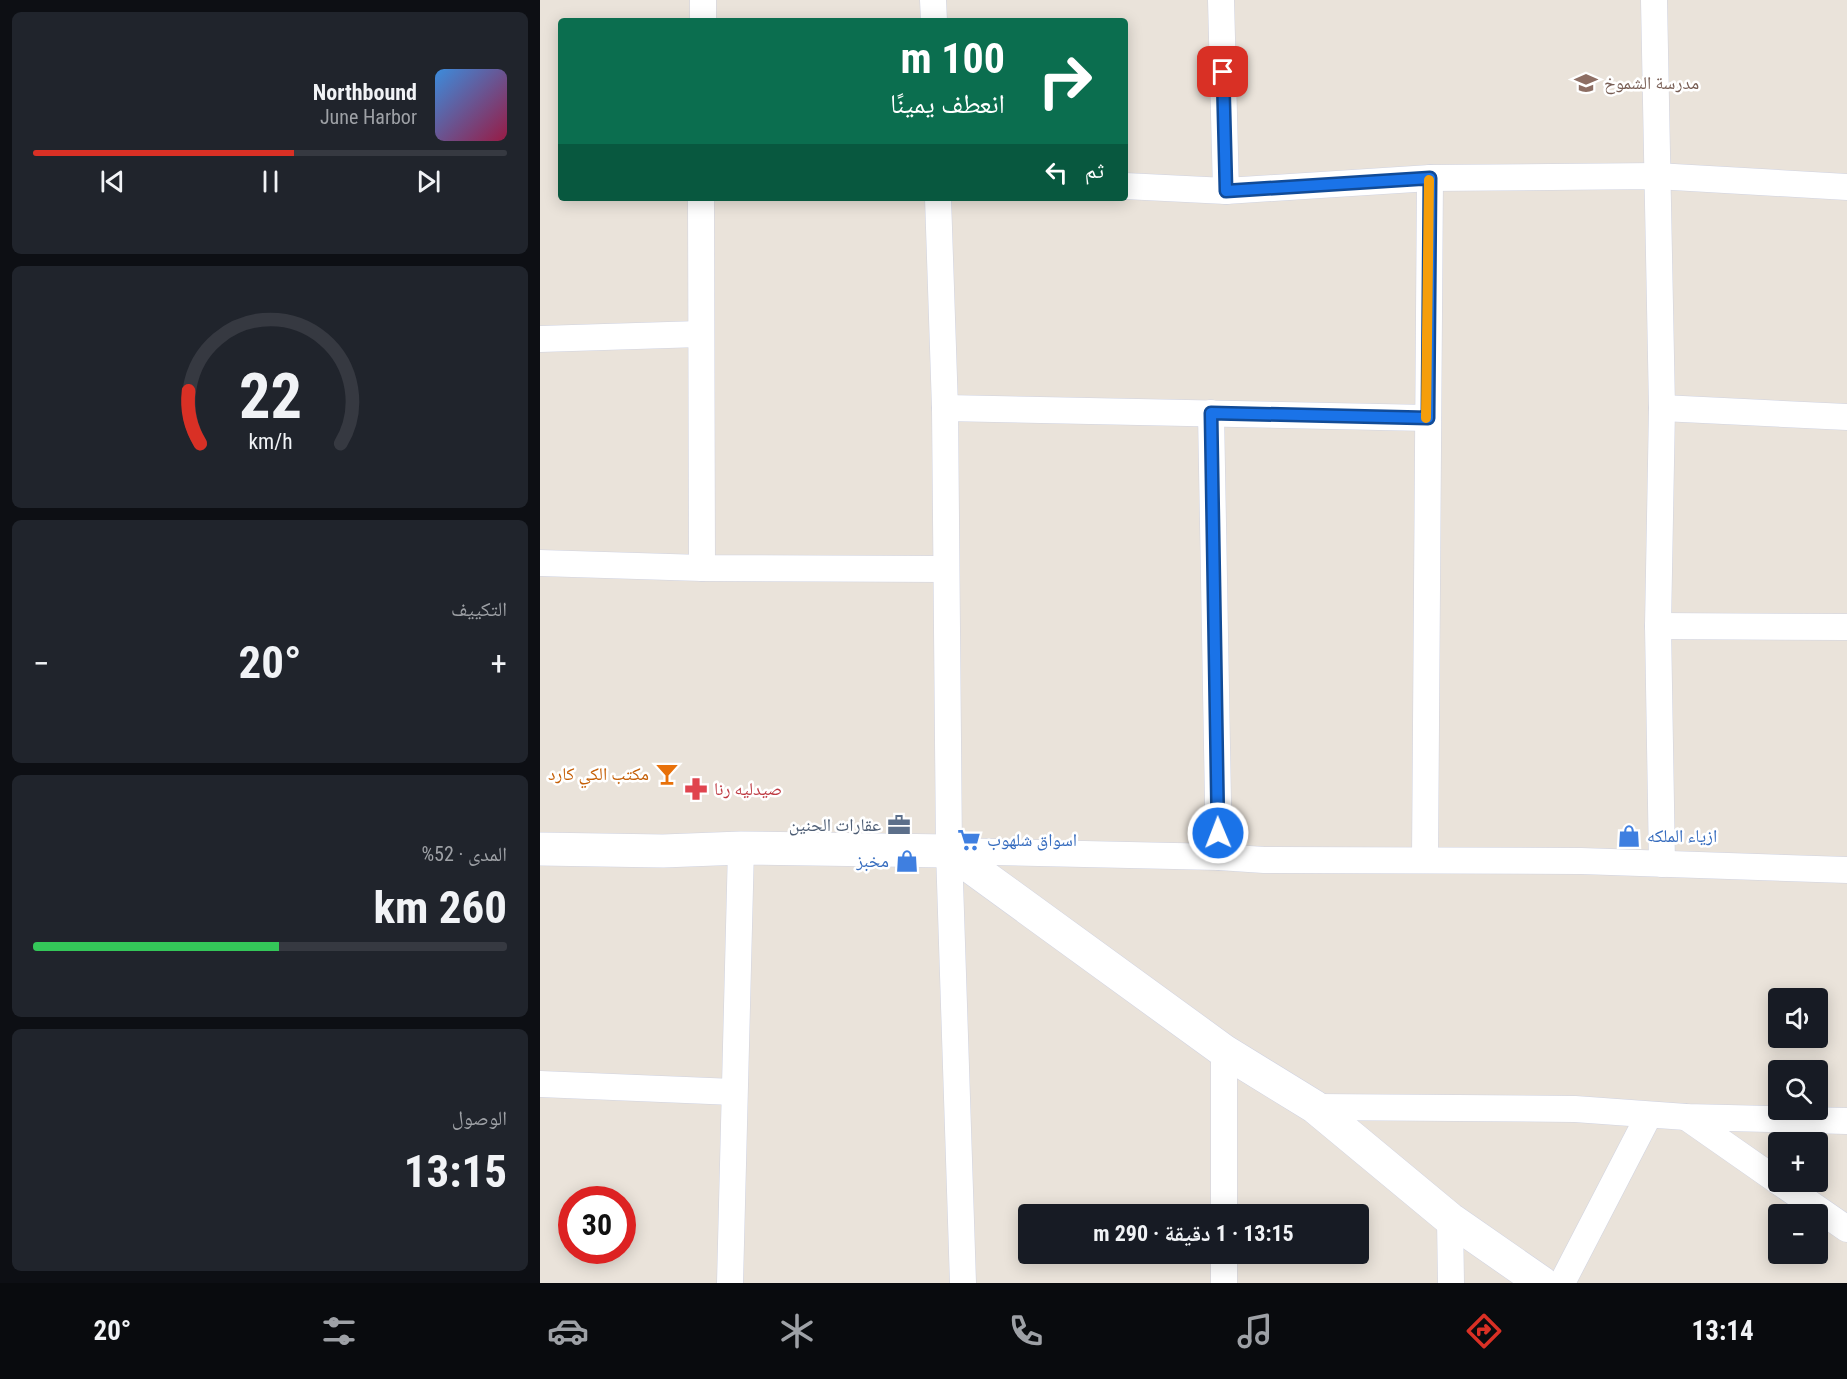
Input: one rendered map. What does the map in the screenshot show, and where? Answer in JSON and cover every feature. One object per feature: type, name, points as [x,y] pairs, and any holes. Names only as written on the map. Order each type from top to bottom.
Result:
[{"type":"street","points":[[703,0],[703,18]]},
{"type":"street","points":[[933,0],[934,18]]},
{"type":"street","points":[[1221,0],[1226,191]]},
{"type":"street","points":[[1654,0],[1662,408],[1658,626],[1662,864]]},
{"type":"street","points":[[1128,186],[1226,191],[1430,178],[1656,176],[1847,187]]},
{"type":"street","points":[[1425,861],[1430,178]]},
{"type":"street","points":[[701,201],[702,568]]},
{"type":"street","points":[[938,201],[945,408],[949,851],[963,1283]]},
{"type":"street","points":[[540,339],[700,334]]},
{"type":"street","points":[[945,408],[1428,418]]},
{"type":"street","points":[[1662,408],[1847,417]]},
{"type":"street","points":[[1211,413],[1219,856]]},
{"type":"street","points":[[540,563],[702,568],[946,569]]},
{"type":"street","points":[[1658,626],[1847,627]]},
{"type":"street","points":[[730,1283],[741,848]]},
{"type":"street","points":[[540,849],[663,851],[741,848],[949,851],[1219,856],[1264,860],[1662,864],[1847,870]]},
{"type":"street","points":[[949,851],[1224,1051],[1316,1107],[1450,1219],[1542,1283]]},
{"type":"street","points":[[1224,1051],[1224,1204]]},
{"type":"street","points":[[540,1084],[734,1092]]},
{"type":"street","points":[[1316,1107],[1575,1109],[1686,1117],[1847,1121]]},
{"type":"street","points":[[1562,1283],[1649,1115]]},
{"type":"street","points":[[1686,1117],[1768,1174]]},
{"type":"street","points":[[1793,1192],[1847,1229]]},
{"type":"street","points":[[1450,1219],[1450,1283]]},
{"type":"street","points":[[1224,1264],[1224,1283]]},
{"type":"slow traffic","points":[[1426,418],[1428,418],[1429,180]]},
{"type":"place","name":"مدرسة الشموخ","points":[[1586,83]]},
{"type":"place","name":"مكتب الكي كارد","points":[[667,774]]},
{"type":"place","name":"صيدليه رنا","points":[[696,789]]},
{"type":"place","name":"عقارات الحنين","points":[[899,825]]},
{"type":"place","name":"ازياء الملكه","points":[[1629,836]]},
{"type":"place","name":"اسواق شلهوب","points":[[969,840]]},
{"type":"place","name":"مخبز","points":[[907,861]]},
{"type":"route","points":[[1218,833],[1211,413],[1428,418],[1430,178],[1226,191],[1223,72]]}]
